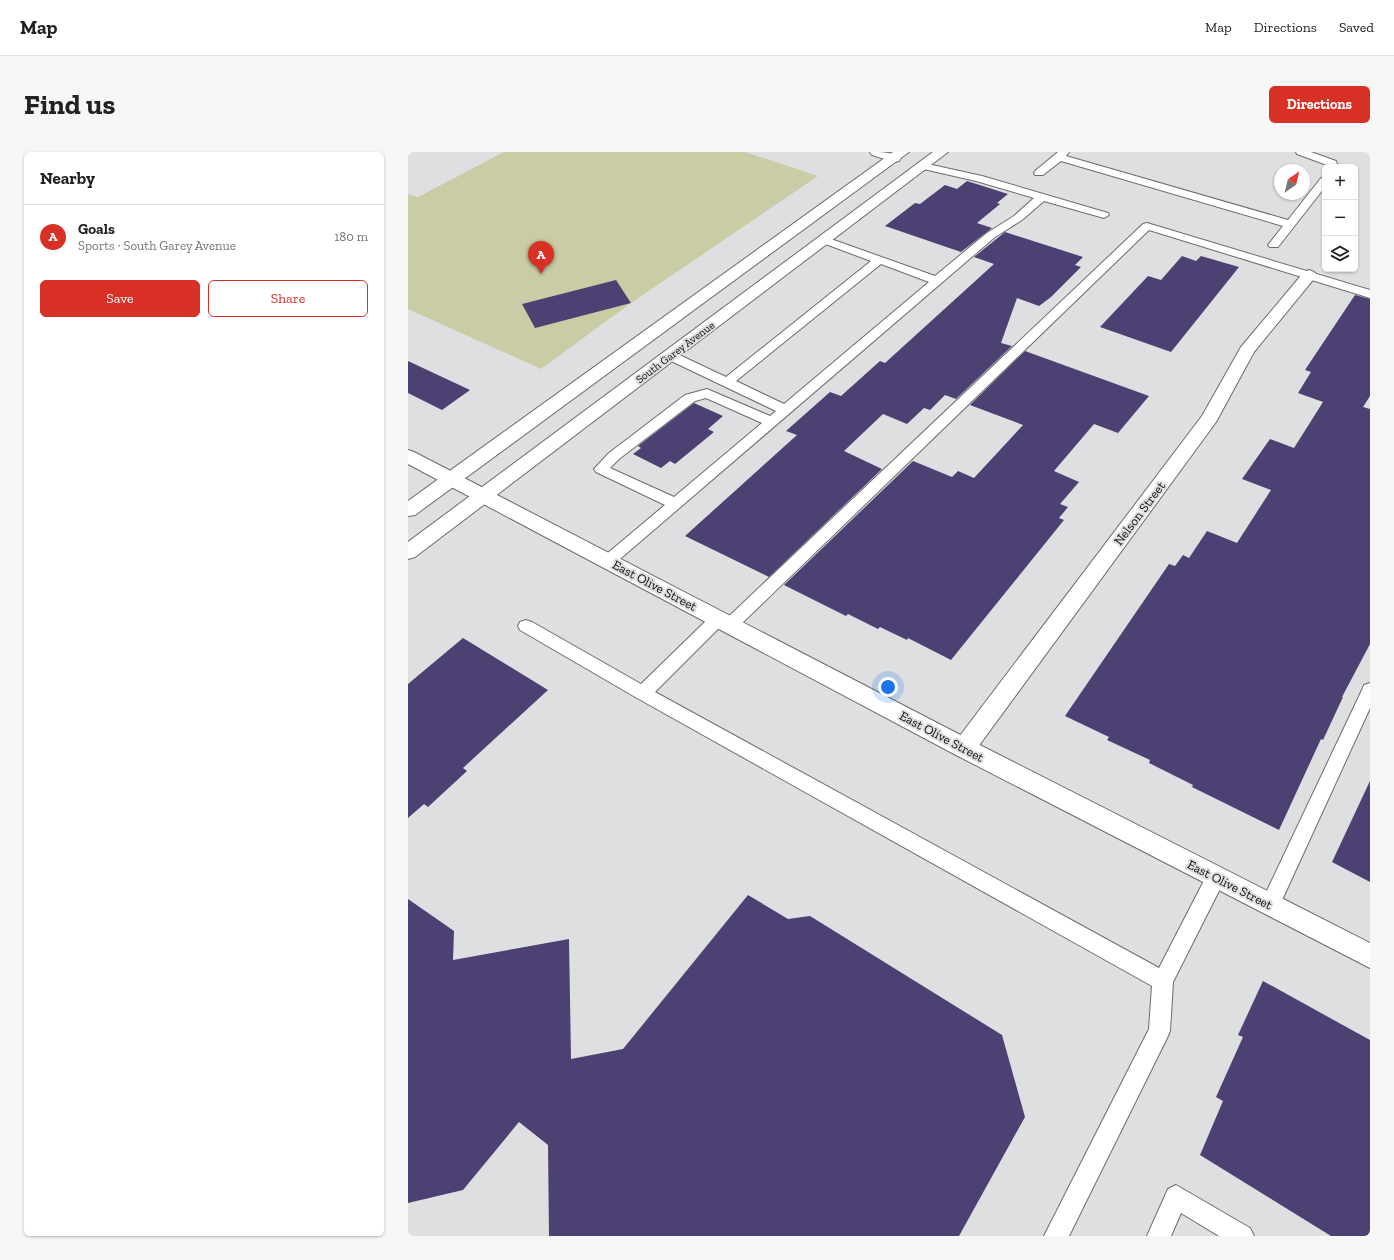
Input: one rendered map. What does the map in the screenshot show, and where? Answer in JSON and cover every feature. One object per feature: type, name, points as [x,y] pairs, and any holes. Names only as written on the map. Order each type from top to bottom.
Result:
[{"type":"main road","points":[[877,152],[898,155]]},
{"type":"main road","points":[[916,152],[917,158],[923,166]]},
{"type":"main road","name":"South Garey Avenue","points":[[408,552],[941,152]]},
{"type":"main road","points":[[888,192],[898,172],[898,155]]},
{"type":"main road","points":[[408,510],[898,155]]},
{"type":"main road","name":"Nelson Street","points":[[964,748],[1210,418],[1247,350],[1309,275]]},
{"type":"main road","name":"East Olive Street","points":[[408,456],[964,748],[1370,956]]},
{"type":"lane","points":[[1301,152],[1332,164]]},
{"type":"lane","points":[[1039,174],[1062,155],[1289,224]]},
{"type":"lane","points":[[923,166],[978,178],[1104,215]]},
{"type":"lane","points":[[1274,245],[1322,184]]},
{"type":"lane","points":[[608,561],[991,235],[1018,218],[1042,197]]},
{"type":"lane","points":[[643,693],[724,622],[1147,226],[1370,294]]},
{"type":"lane","points":[[824,240],[937,281]]},
{"type":"lane","points":[[727,382],[878,260]]},
{"type":"lane","points":[[671,356],[786,410]]},
{"type":"lane","points":[[676,504],[601,468],[614,456],[690,398],[707,393],[771,422]]},
{"type":"lane","points":[[526,626],[643,693],[1163,981]]},
{"type":"lane","points":[[1270,905],[1370,690]]},
{"type":"lane","points":[[1056,1236],[1159,1031],[1163,981],[1216,877]]},
{"type":"lane","points":[[1159,1236],[1176,1197],[1242,1236]]},
{"type":"green space","points":[[504,152],[745,152],[818,176],[631,303],[541,369],[408,309],[408,194],[418,197]]},
{"type":"building","points":[[967,181],[1008,194],[997,203],[1000,204],[977,223],[992,228],[961,252],[885,226],[915,203],[920,204],[945,185],[957,189]]},
{"type":"building","points":[[1005,232],[1083,257],[1075,265],[1081,267],[1051,297],[1039,306],[1017,298],[1001,343],[1012,346],[956,399],[945,395],[930,410],[924,408],[907,424],[883,414],[844,451],[882,469],[769,577],[685,536],[797,435],[786,431],[830,392],[841,396],[880,361],[885,363],[994,264],[974,257]]},
{"type":"building","points":[[1182,256],[1196,261],[1201,256],[1239,267],[1171,352],[1100,327],[1148,276],[1161,280]]},
{"type":"building","points":[[616,280],[631,303],[535,328],[522,304]]},
{"type":"building","points":[[1355,295],[1370,299],[1370,396],[1363,407],[1370,409],[1370,644],[1342,697],[1323,740],[1321,739],[1279,830],[1192,787],[1193,785],[1149,763],[1150,760],[1107,740],[1109,737],[1065,716],[1169,564],[1175,566],[1183,555],[1189,558],[1207,531],[1237,543],[1271,490],[1242,479],[1270,439],[1294,448],[1323,402],[1298,393],[1311,372],[1305,370]]},
{"type":"building","points":[[1025,351],[1149,396],[1118,433],[1094,424],[1054,471],[1079,482],[1060,504],[1068,507],[1059,518],[1064,520],[951,660],[908,638],[907,640],[880,627],[878,629],[848,614],[846,616],[784,585],[913,461],[952,477],[958,471],[974,478],[1023,425],[970,405]]},
{"type":"building","points":[[408,361],[470,390],[442,410],[408,393]]},
{"type":"building","points":[[694,403],[723,416],[708,429],[714,432],[675,464],[670,461],[661,468],[633,454],[641,448],[638,446]]},
{"type":"building","points":[[463,638],[548,690],[463,768],[467,771],[428,807],[424,804],[408,818],[408,684]]},
{"type":"building","points":[[1370,781],[1370,882],[1332,862]]},
{"type":"building","points":[[748,895],[788,919],[810,916],[1002,1035],[1025,1117],[959,1236],[549,1236],[548,1145],[519,1122],[463,1190],[408,1203],[408,899],[454,931],[453,960],[569,939],[571,1059],[623,1049]]},
{"type":"building","points":[[1263,981],[1370,1040],[1370,1236],[1331,1236],[1200,1155],[1223,1101],[1216,1097],[1243,1037],[1238,1035]]},
{"type":"place","name":"Goals","points":[[541,274]]}]
